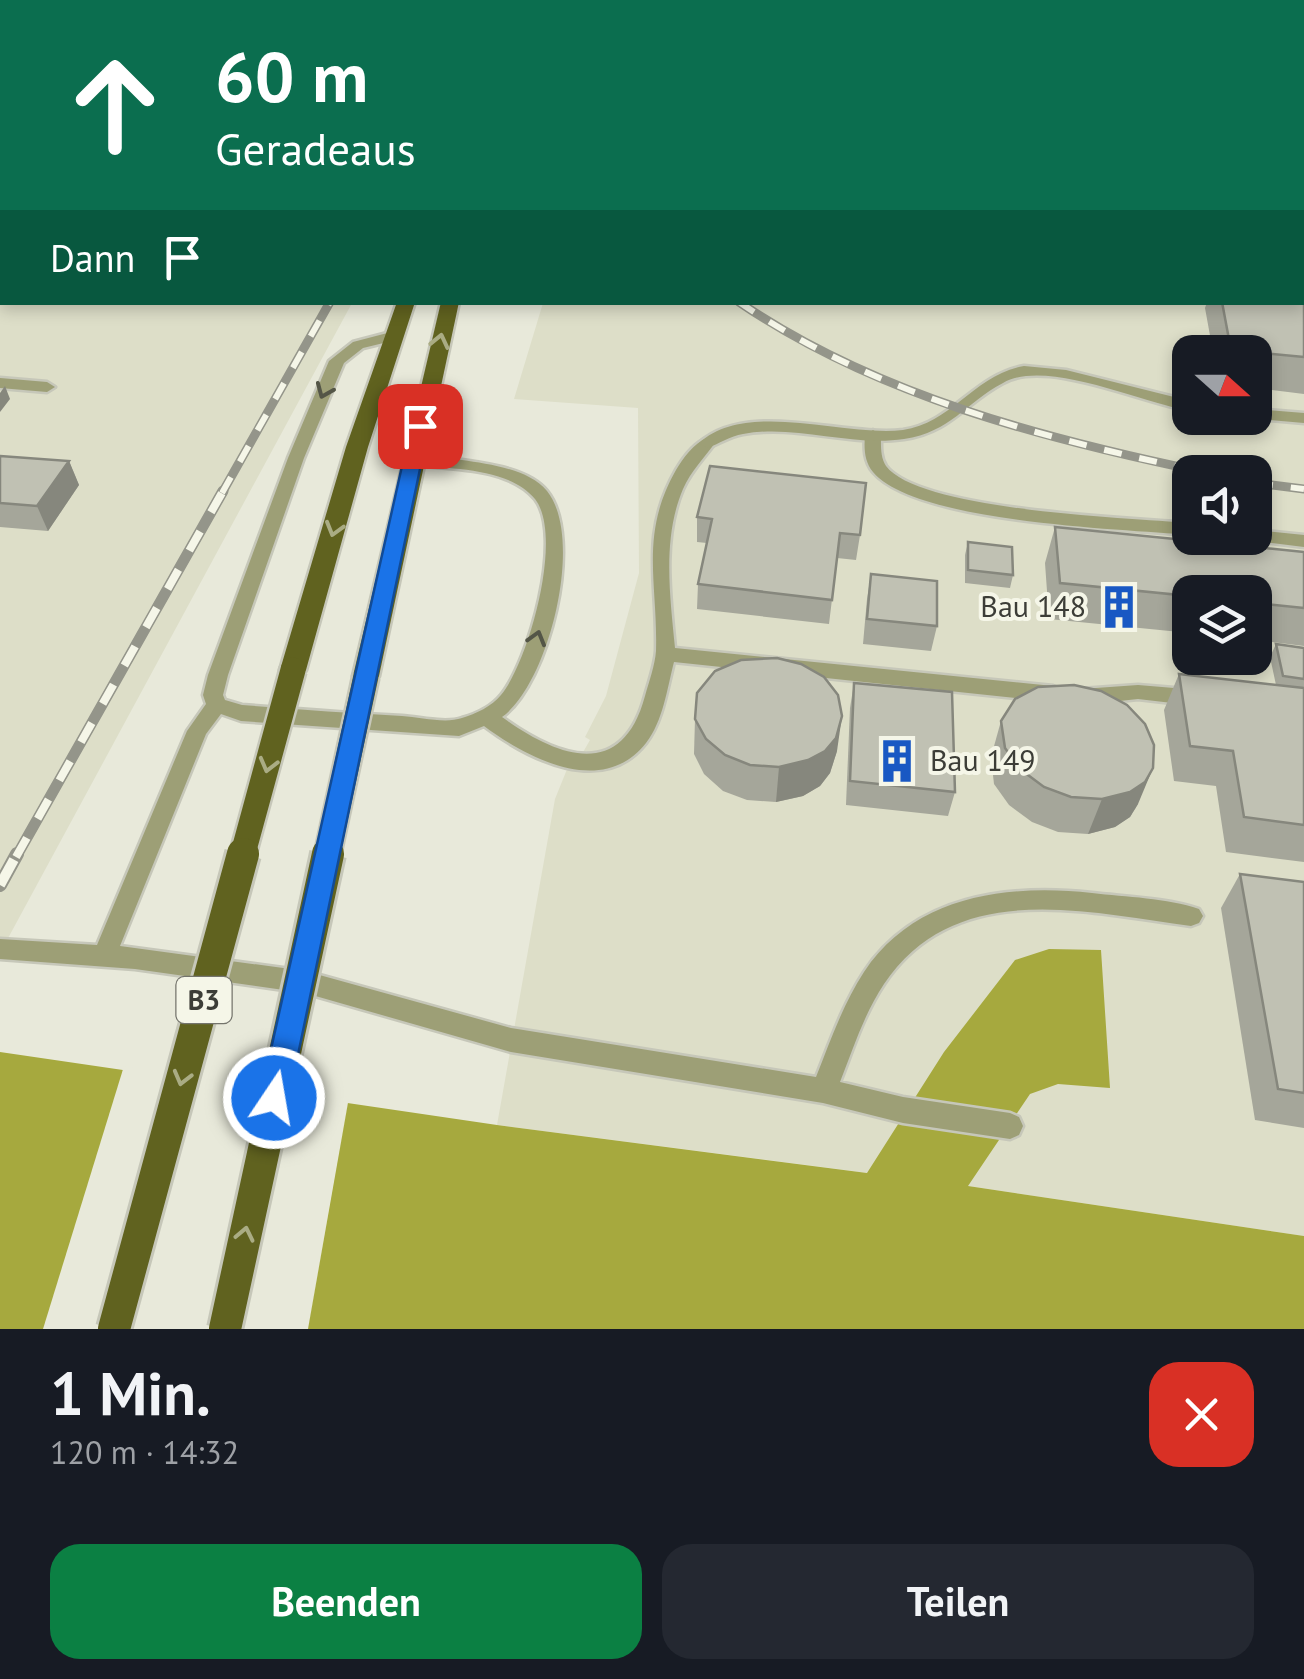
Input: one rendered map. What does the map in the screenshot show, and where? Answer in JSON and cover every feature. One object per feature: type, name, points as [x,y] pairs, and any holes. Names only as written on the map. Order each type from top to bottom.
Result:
[{"type":"main road","name":"B3","points":[[114,1329],[293,670],[357,447],[405,305]]},
{"type":"main road","points":[[225,1329],[412,460],[449,305]]},
{"type":"street","points":[[394,336],[358,345],[336,361],[296,458],[218,675],[213,695],[218,705],[241,713],[459,728],[486,717],[509,700],[533,651],[554,554],[552,514],[538,491],[518,481],[476,469],[412,460]]},
{"type":"street","points":[[486,717],[534,748],[590,764],[613,762],[642,734],[666,654],[660,548],[668,500],[686,461],[707,442],[738,429],[778,426],[873,435],[925,430],[944,422],[995,379],[1018,371],[1068,375],[1172,401]]},
{"type":"street","points":[[0,382],[46,387]]},
{"type":"street","points":[[1272,415],[1304,418]]},
{"type":"street","points":[[873,435],[873,459],[882,474],[906,489],[975,506],[1172,527]]},
{"type":"street","points":[[1272,538],[1304,541]]},
{"type":"street","points":[[666,654],[1083,698],[1138,692],[1212,700]]},
{"type":"street","points":[[104,956],[197,730],[218,705]]},
{"type":"street","points":[[823,1091],[845,1036],[882,968],[921,930],[971,904],[1020,897],[1191,916]]},
{"type":"street","points":[[0,949],[222,968],[305,982],[511,1040],[1010,1126]]},
{"type":"shaded area","points":[[0,305],[351,305],[0,953]]},
{"type":"shaded area","points":[[542,305],[1304,305],[1304,1236],[968,1186],[497,1125],[555,799],[574,752],[582,754],[590,740],[585,737],[606,696],[639,573],[638,408],[514,399]]},
{"type":"shaded area","points":[[1049,949],[1101,950],[1110,1088],[1058,1084],[1030,1094],[968,1186],[1304,1236],[1304,1329],[0,1329],[0,1052],[497,1125],[867,1173],[944,1052],[1015,960]]},
{"type":"pier","points":[[124,1066],[349,1097],[308,1329],[43,1329]]},
{"type":"building","points":[[1223,305],[1304,305],[1304,357],[1272,354],[1272,335],[1228,335]]},
{"type":"building","points":[[0,456],[69,461],[37,506],[0,503]]},
{"type":"building","points":[[710,466],[866,483],[860,535],[840,533],[832,600],[698,584],[712,519],[697,517]]},
{"type":"building","points":[[1055,527],[1172,539],[1172,555],[1272,555],[1272,549],[1304,552],[1304,608],[1272,605],[1272,575],[1172,575],[1172,594],[1060,583]]},
{"type":"building","points":[[968,542],[1012,547],[1013,575],[968,570]]},
{"type":"building","points":[[871,574],[937,581],[937,626],[867,619]]},
{"type":"building","points":[[1276,644],[1304,648],[1304,679],[1283,676]]},
{"type":"building","points":[[777,658],[801,664],[824,677],[838,695],[842,716],[836,738],[825,751],[779,767],[750,765],[725,755],[706,739],[695,719],[697,693],[715,671],[741,660]]},
{"type":"building","points":[[1179,675],[1304,688],[1304,825],[1244,817],[1233,751],[1190,746]]},
{"type":"building","name":"Bau 149","points":[[854,683],[952,692],[955,792],[850,781]]},
{"type":"building","points":[[1074,685],[1101,691],[1127,705],[1145,724],[1154,745],[1153,768],[1145,782],[1130,792],[1102,799],[1071,797],[1044,787],[1020,769],[1005,748],[1001,721],[1015,699],[1038,687]]},
{"type":"building","points":[[1240,874],[1304,882],[1304,1093],[1278,1089]]},
{"type":"railway","points":[[222,493],[328,305]]},
{"type":"railway","points":[[744,305],[792,335],[904,388],[1023,428],[1172,465]]},
{"type":"railway","points":[[1272,485],[1304,489]]},
{"type":"railway","points":[[16,857],[223,491]]},
{"type":"railway","points":[[0,885],[17,854]]},
{"type":"place","name":"Bau 148","points":[[1119,607]]},
{"type":"place","name":"Bau 149","points":[[897,761]]},
{"type":"route","points":[[274,1098],[420,426]]}]
